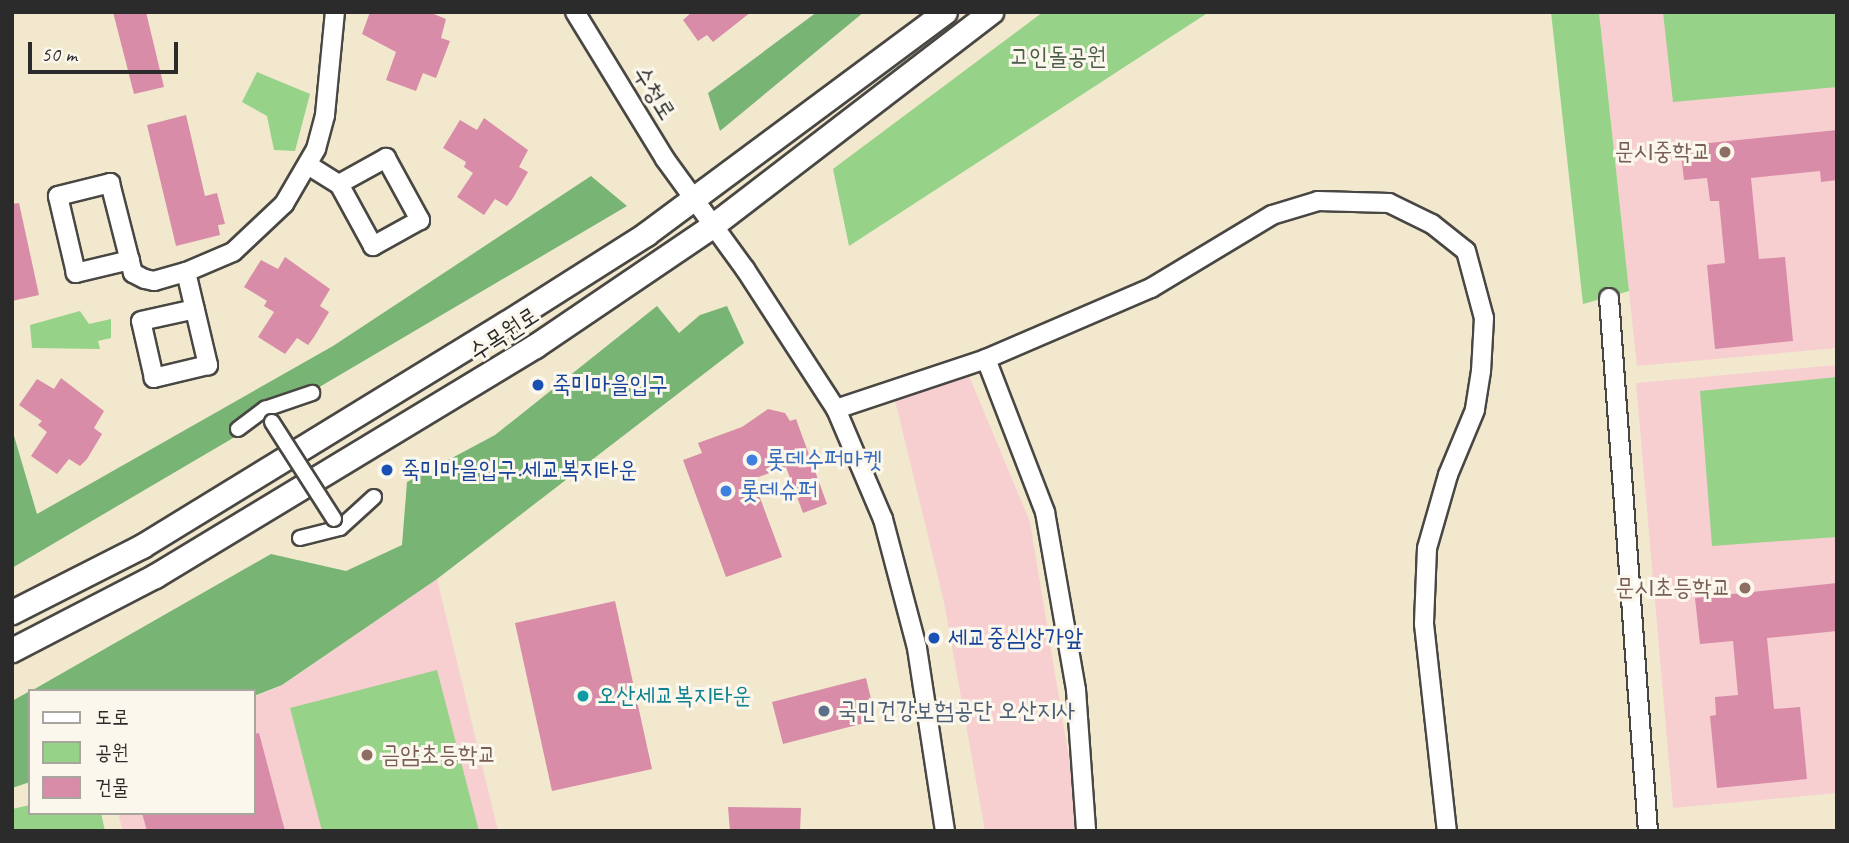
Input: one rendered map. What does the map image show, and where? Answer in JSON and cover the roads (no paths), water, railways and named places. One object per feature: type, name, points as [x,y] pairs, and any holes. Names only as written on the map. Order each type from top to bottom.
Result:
[{"type":"street","points":[[130,260],[76,273],[58,196],[110,183],[130,260],[133,273],[155,281],[215,262],[263,228],[308,165],[325,115],[335,12]]},
{"type":"street","name":"수청로","points":[[575,12],[712,226],[836,410],[883,519],[917,648],[946,831]]},
{"type":"street","name":"수목원로","points":[[12,612],[142,546],[506,323],[694,198],[945,12]]},
{"type":"street","name":"수목원로","points":[[12,650],[155,576],[363,453],[535,346],[712,226],[991,12]]},
{"type":"street","points":[[308,165],[338,184],[373,246],[420,220],[386,158],[338,184]]},
{"type":"street","points":[[836,410],[986,359],[1151,288],[1272,215],[1318,201],[1389,203],[1432,224],[1466,251],[1484,318],[1481,371],[1475,410],[1448,475],[1427,548],[1424,624],[1447,831]]},
{"type":"street","points":[[186,272],[195,309],[208,365],[154,378],[141,321],[195,309]]},
{"type":"street","points":[[1609,298],[1648,831]]},
{"type":"street","points":[[986,359],[1045,512],[1076,690],[1086,831]]},
{"type":"street","points":[[238,429],[313,393]]},
{"type":"street","points":[[269,416],[337,523]]},
{"type":"street","points":[[300,538],[337,523],[374,497]]},
{"type":"place","name":"문시중학교","points":[[1725,152]]},
{"type":"place","name":"죽미마을입구","points":[[538,385]]},
{"type":"place","name":"롯데수퍼마켓","points":[[752,460]]},
{"type":"place","name":"죽미마을입구.세교복지타운","points":[[387,470]]},
{"type":"place","name":"롯데슈퍼","points":[[726,491]]},
{"type":"place","name":"문시초등학교","points":[[1745,588]]},
{"type":"place","name":"세교중심상가앞","points":[[934,638]]},
{"type":"place","name":"오산세교복지타운","points":[[583,696]]},
{"type":"place","name":"국민건강보험공단 오산지사","points":[[824,711]]},
{"type":"place","name":"금암초등학교","points":[[367,755]]},
{"type":"park label","name":"고인돌공원","points":[[1058,57]]}]
